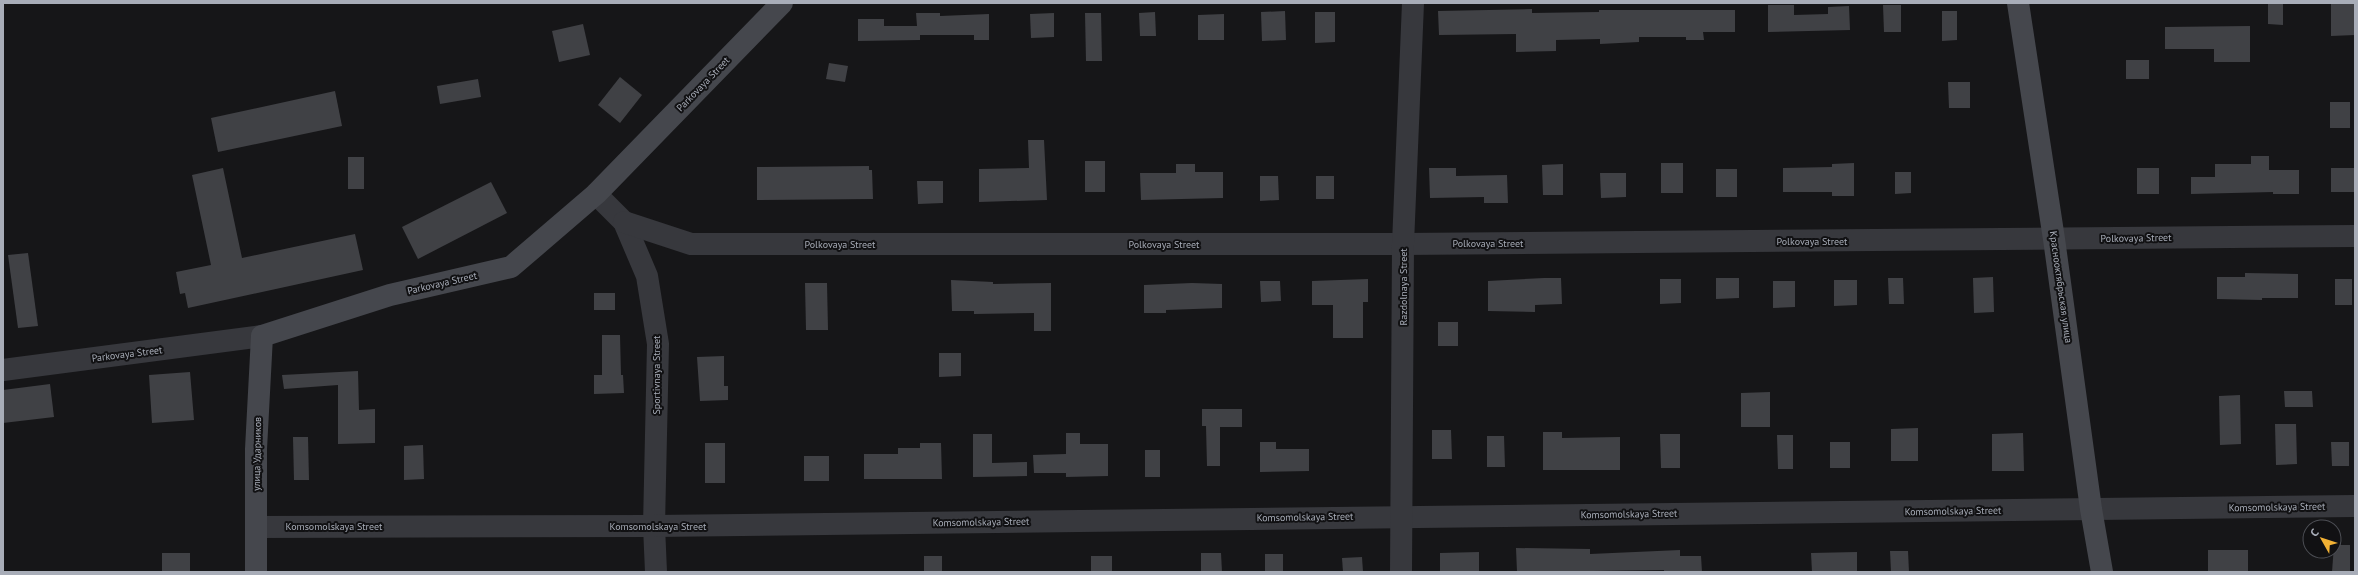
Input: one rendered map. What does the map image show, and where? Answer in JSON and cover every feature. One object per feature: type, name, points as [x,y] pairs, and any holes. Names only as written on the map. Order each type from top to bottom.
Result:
[{"type":"main road","name":"Parkovaya Street","points":[[262,336],[390,295],[511,267],[596,194],[782,3]]},
{"type":"main road","name":"Краснооктябрьская улица","points":[[2018,3],[2054,239],[2091,509],[2102,572]]},
{"type":"main road","name":"улица Ударников","points":[[256,572],[256,449],[262,336]]},
{"type":"street","name":"Razdolnaya Street","points":[[1401,572],[1403,244],[1413,3]]},
{"type":"street","name":"Sportivnaya Street","points":[[596,194],[624,222],[647,276],[658,344],[654,526],[656,572]]},
{"type":"street","name":"Polkovaya Street","points":[[624,222],[691,244],[1403,244],[2355,236]]},
{"type":"street","name":"Parkovaya Street","points":[[3,370],[262,336]]},
{"type":"street","name":"Komsomolskaya Street","points":[[256,526],[654,526],[1402,516],[2355,506]]},
{"type":"building","points":[[2268,3],[2283,3],[2283,25],[2268,24]]},
{"type":"building","points":[[2331,3],[2355,3],[2355,35],[2331,36]]},
{"type":"building","points":[[1768,5],[1794,5],[1794,15],[1828,14],[1828,7],[1849,6],[1850,30],[1768,32]]},
{"type":"building","points":[[1883,5],[1901,5],[1901,32],[1884,32]]},
{"type":"building","points":[[1532,9],[1532,13],[1599,12],[1599,10],[1735,10],[1735,32],[1703,32],[1704,40],[1686,40],[1686,37],[1639,37],[1639,42],[1600,44],[1600,39],[1556,40],[1556,51],[1516,52],[1516,34],[1439,35],[1438,11]]},
{"type":"building","points":[[1285,11],[1286,40],[1262,41],[1261,12]]},
{"type":"building","points":[[1942,11],[1957,11],[1957,40],[1942,41]]},
{"type":"building","points":[[1155,12],[1156,36],[1140,36],[1139,13]]},
{"type":"building","points":[[1315,12],[1335,12],[1335,42],[1315,43]]},
{"type":"building","points":[[916,13],[940,13],[940,16],[989,14],[989,40],[974,40],[974,35],[920,35],[920,40],[858,41],[858,19],[884,19],[884,26],[917,26]]},
{"type":"building","points":[[1054,13],[1054,37],[1031,38],[1030,14]]},
{"type":"building","points":[[1085,13],[1101,13],[1102,61],[1086,61]]},
{"type":"building","points":[[1224,14],[1224,40],[1198,40],[1198,15]]},
{"type":"building","points":[[583,24],[590,55],[559,62],[552,31]]},
{"type":"building","points":[[2250,26],[2250,62],[2214,62],[2214,49],[2165,49],[2165,27]]},
{"type":"building","points":[[2126,60],[2149,60],[2149,79],[2126,79]]},
{"type":"building","points":[[829,63],[848,66],[845,82],[826,79]]},
{"type":"building","points":[[620,77],[642,95],[620,123],[598,105]]},
{"type":"building","points":[[478,79],[481,97],[440,104],[437,86]]},
{"type":"building","points":[[1948,82],[1970,82],[1970,108],[1949,108]]},
{"type":"building","points":[[335,91],[342,126],[218,152],[211,118]]},
{"type":"building","points":[[2330,102],[2350,102],[2350,128],[2330,128]]},
{"type":"building","points":[[1028,140],[1044,140],[1047,200],[979,202],[979,169],[1029,168]]},
{"type":"building","points":[[2251,156],[2269,156],[2269,170],[2299,170],[2299,194],[2273,194],[2273,192],[2191,194],[2191,177],[2215,177],[2215,164],[2251,164]]},
{"type":"building","points":[[348,157],[364,157],[364,189],[348,189]]},
{"type":"building","points":[[1085,161],[1105,161],[1105,192],[1085,192]]},
{"type":"building","points":[[1661,163],[1683,163],[1683,193],[1661,193]]},
{"type":"building","points":[[1854,163],[1854,196],[1832,196],[1832,192],[1783,192],[1783,168],[1832,167],[1832,164]]},
{"type":"building","points":[[1176,164],[1195,164],[1195,172],[1223,172],[1223,198],[1141,200],[1140,173],[1176,173]]},
{"type":"building","points":[[1563,164],[1563,195],[1543,195],[1542,165]]},
{"type":"building","points":[[869,166],[869,170],[872,170],[873,199],[757,200],[757,167]]},
{"type":"building","points":[[223,168],[242,258],[355,234],[363,270],[188,308],[185,293],[180,294],[176,272],[211,265],[192,175]]},
{"type":"building","points":[[1429,168],[1456,168],[1456,176],[1507,175],[1508,203],[1484,203],[1484,197],[1430,198]]},
{"type":"building","points":[[2137,168],[2159,168],[2159,194],[2137,194]]},
{"type":"building","points":[[2331,168],[2354,168],[2354,192],[2331,192]]},
{"type":"building","points":[[1716,169],[1737,169],[1737,197],[1716,197]]},
{"type":"building","points":[[1895,172],[1911,172],[1911,193],[1895,194]]},
{"type":"building","points":[[1600,173],[1626,173],[1626,197],[1601,198]]},
{"type":"building","points":[[1260,176],[1278,176],[1279,200],[1260,201]]},
{"type":"building","points":[[1316,176],[1334,176],[1334,199],[1316,199]]},
{"type":"building","points":[[917,181],[943,181],[943,203],[918,204]]},
{"type":"building","points":[[491,182],[507,213],[418,259],[402,227]]},
{"type":"building","points":[[28,253],[38,326],[18,328],[8,255]]},
{"type":"building","points":[[2245,273],[2298,274],[2298,298],[2262,298],[2262,300],[2217,299],[2217,277],[2245,277]]},
{"type":"building","points":[[1993,277],[1994,312],[1974,313],[1973,278]]},
{"type":"building","points":[[1561,278],[1562,304],[1535,305],[1535,312],[1488,311],[1488,281]]},
{"type":"building","points":[[1716,278],[1739,278],[1739,298],[1716,299]]},
{"type":"building","points":[[1888,278],[1903,278],[1904,304],[1889,304]]},
{"type":"building","points":[[1368,279],[1368,302],[1363,302],[1363,338],[1333,338],[1333,305],[1312,305],[1312,281]]},
{"type":"building","points":[[1660,279],[1681,279],[1681,303],[1660,304]]},
{"type":"building","points":[[2335,279],[2352,279],[2352,305],[2335,305]]},
{"type":"building","points":[[951,280],[993,282],[993,284],[1051,283],[1051,331],[1034,331],[1034,313],[974,314],[974,311],[952,311]]},
{"type":"building","points":[[1834,280],[1857,280],[1857,305],[1834,306]]},
{"type":"building","points":[[1260,281],[1280,281],[1281,301],[1261,302]]},
{"type":"building","points":[[1773,281],[1795,281],[1795,307],[1773,308]]},
{"type":"building","points":[[805,283],[827,283],[828,330],[806,330]]},
{"type":"building","points":[[1192,283],[1222,284],[1222,308],[1166,310],[1166,313],[1144,313],[1144,285]]},
{"type":"building","points":[[594,293],[615,293],[615,310],[594,310]]},
{"type":"building","points":[[1438,322],[1458,322],[1458,346],[1438,346]]},
{"type":"building","points":[[602,335],[620,335],[621,375],[623,375],[624,393],[594,394],[594,375],[602,375]]},
{"type":"building","points":[[939,353],[961,353],[961,376],[939,377]]},
{"type":"building","points":[[724,356],[724,386],[728,386],[728,400],[700,401],[697,357]]},
{"type":"building","points":[[358,371],[359,410],[375,409],[375,443],[338,444],[338,385],[284,389],[282,375]]},
{"type":"building","points":[[190,372],[194,420],[152,423],[149,375]]},
{"type":"building","points":[[50,384],[54,417],[3,423],[3,390]]},
{"type":"building","points":[[2284,391],[2312,391],[2313,407],[2285,407]]},
{"type":"building","points":[[1770,392],[1770,427],[1741,427],[1741,393]]},
{"type":"building","points":[[2240,395],[2241,444],[2220,445],[2219,396]]},
{"type":"building","points":[[1202,409],[1242,409],[1242,427],[1220,427],[1220,466],[1207,466],[1206,426],[1202,426]]},
{"type":"building","points":[[2275,424],[2296,424],[2297,464],[2276,465]]},
{"type":"building","points":[[1918,428],[1918,461],[1891,461],[1891,429]]},
{"type":"building","points":[[1432,430],[1451,430],[1452,459],[1432,459]]},
{"type":"building","points":[[1543,432],[1562,432],[1562,438],[1620,437],[1620,470],[1543,470]]},
{"type":"building","points":[[1066,433],[1080,433],[1080,444],[1108,444],[1108,476],[1066,477],[1066,473],[1034,473],[1033,455],[1066,454]]},
{"type":"building","points":[[2023,433],[2024,471],[1992,471],[1992,434]]},
{"type":"building","points":[[973,434],[992,434],[992,463],[1027,462],[1027,476],[973,477]]},
{"type":"building","points":[[1660,434],[1680,434],[1680,468],[1661,468]]},
{"type":"building","points":[[1777,435],[1793,435],[1793,469],[1778,469]]},
{"type":"building","points":[[1487,436],[1504,436],[1505,467],[1487,467]]},
{"type":"building","points":[[293,437],[308,437],[309,480],[294,480]]},
{"type":"building","points":[[1260,442],[1276,442],[1276,449],[1309,449],[1309,471],[1260,472]]},
{"type":"building","points":[[1830,442],[1850,442],[1850,468],[1830,468]]},
{"type":"building","points":[[2331,442],[2349,442],[2349,466],[2332,466]]},
{"type":"building","points":[[705,443],[725,443],[725,483],[705,483]]},
{"type":"building","points":[[920,443],[941,443],[942,479],[864,479],[864,454],[898,454],[898,448],[920,448]]},
{"type":"building","points":[[423,445],[424,479],[404,480],[404,446]]},
{"type":"building","points":[[1145,450],[1160,450],[1160,477],[1145,477]]},
{"type":"building","points":[[804,456],[829,456],[829,481],[804,481]]},
{"type":"building","points":[[2342,545],[2350,545],[2350,572],[2332,572],[2333,559],[2342,559]]},
{"type":"building","points":[[1516,548],[1590,549],[1590,554],[1680,550],[1680,556],[1701,556],[1702,572],[1664,572],[1664,570],[1517,572]]},
{"type":"building","points":[[2208,550],[2248,550],[2248,572],[2208,572]]},
{"type":"building","points":[[1890,551],[1908,551],[1909,572],[1891,572]]},
{"type":"building","points":[[1479,552],[1479,572],[1440,572],[1440,553]]},
{"type":"building","points":[[1857,552],[1857,572],[1812,572],[1811,553]]},
{"type":"building","points":[[162,553],[190,553],[190,571],[162,572]]},
{"type":"building","points":[[1201,553],[1221,553],[1222,572],[1201,572]]},
{"type":"building","points":[[1265,554],[1283,554],[1283,572],[1265,572]]},
{"type":"building","points":[[924,556],[942,556],[942,572],[924,572]]},
{"type":"building","points":[[1091,556],[1112,556],[1112,572],[1091,572]]},
{"type":"building","points":[[1362,557],[1363,572],[1343,572],[1342,558]]}]
